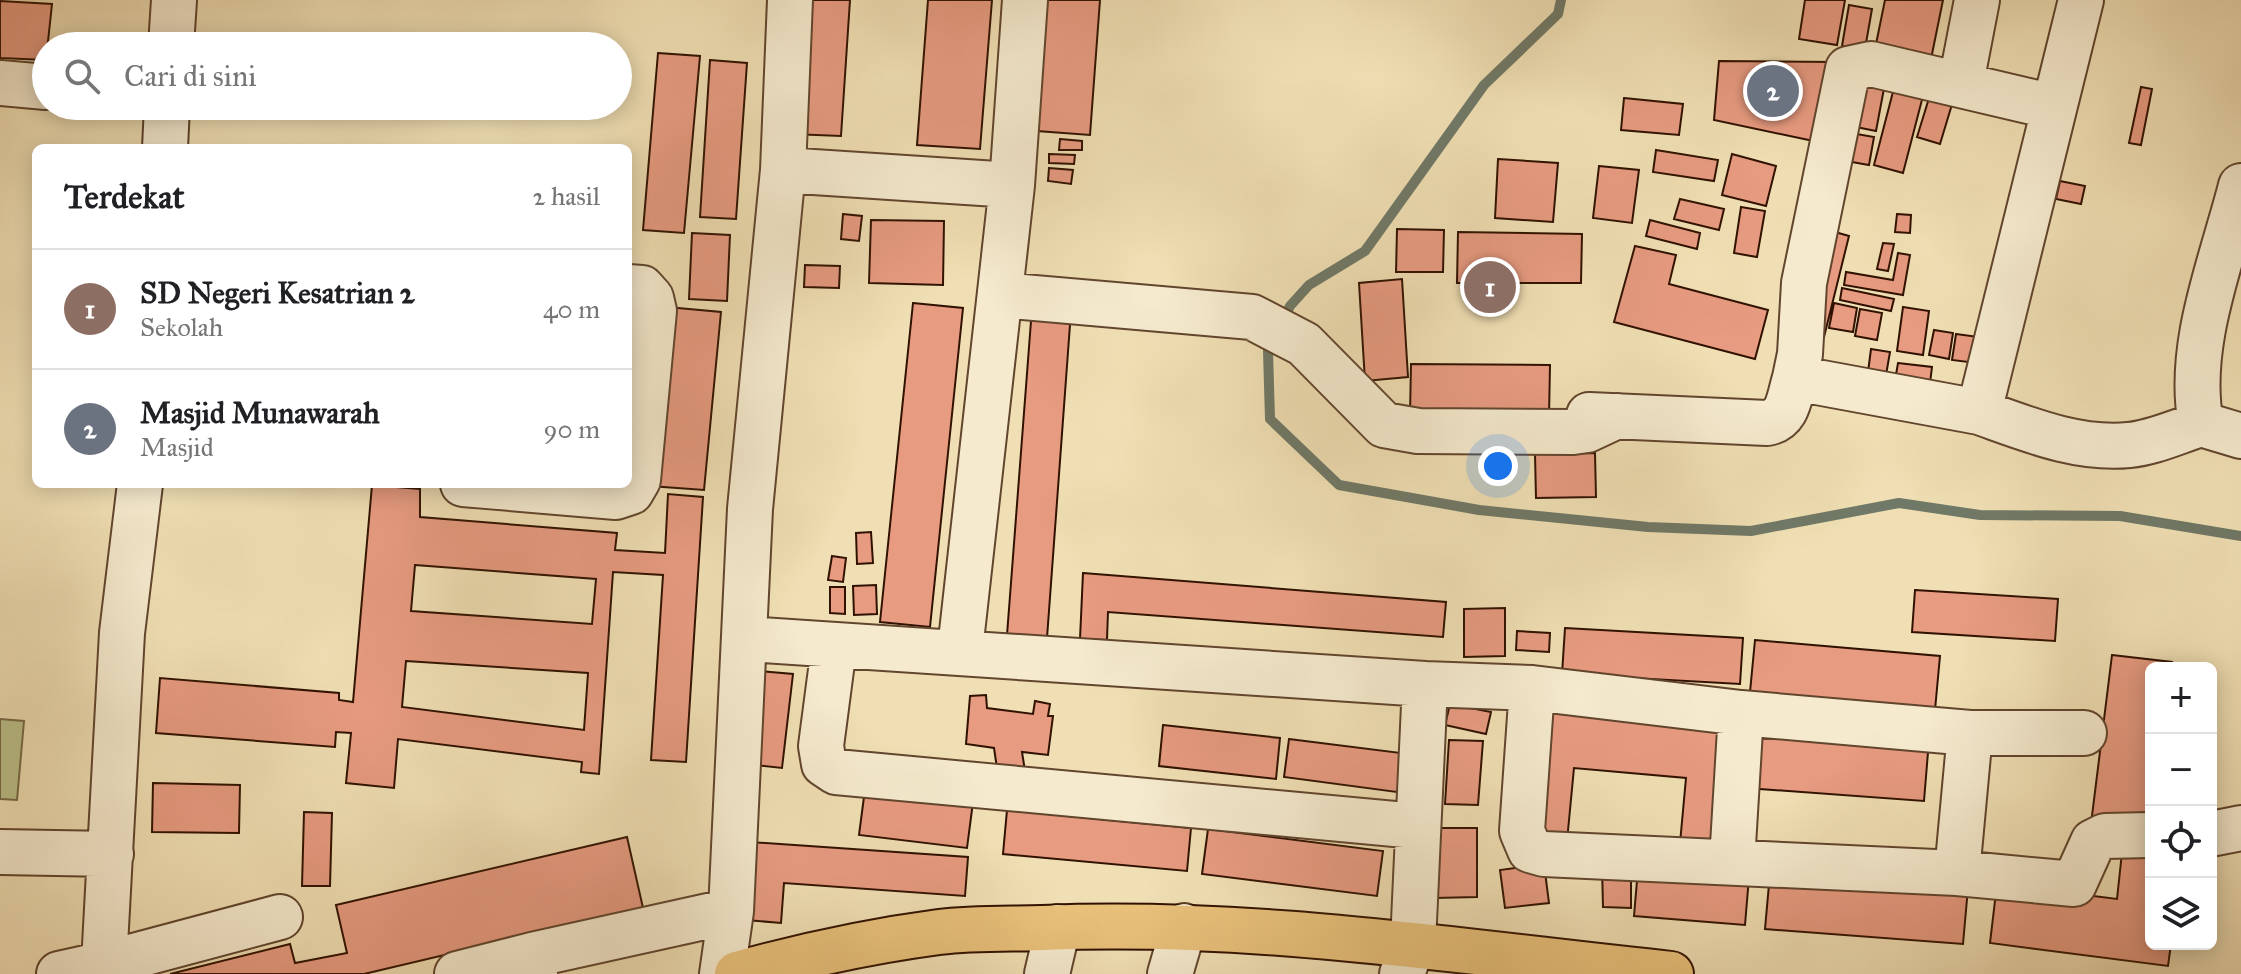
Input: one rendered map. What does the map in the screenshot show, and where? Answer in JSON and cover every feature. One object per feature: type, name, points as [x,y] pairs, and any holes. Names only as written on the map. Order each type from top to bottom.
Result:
[{"type":"main road","points":[[737,974],[792,959],[939,932],[1184,926],[1408,958],[1671,974]]},
{"type":"street","points":[[172,32],[174,0]]},
{"type":"street","points":[[722,974],[731,911],[750,509],[783,170],[790,0]]},
{"type":"street","points":[[960,650],[1012,185],[1025,0]]},
{"type":"street","points":[[1961,83],[1977,0]]},
{"type":"street","points":[[1979,412],[2081,0]]},
{"type":"street","points":[[1001,295],[1257,320],[1297,341],[1384,425],[1418,431],[1573,432],[1587,430],[1603,416],[1777,421],[1784,413],[1800,354],[1804,283],[1848,69],[1871,64],[2054,107]]},
{"type":"street","points":[[0,83],[32,86]]},
{"type":"street","points":[[165,144],[166,120]]},
{"type":"street","points":[[783,170],[1012,185]]},
{"type":"street","points":[[1795,378],[1979,412],[2047,435],[2086,444],[2131,445],[2221,430],[2195,396],[2201,340],[2241,186]]},
{"type":"street","points":[[510,488],[616,497],[631,492],[638,480],[654,311],[651,298],[642,288],[632,287]]},
{"type":"street","points":[[104,964],[122,633],[140,488]]},
{"type":"street","points":[[746,639],[834,647],[960,650],[1425,684],[1532,688],[1741,713],[1970,733],[2084,733]]},
{"type":"street","points":[[834,647],[821,746],[824,764],[836,772],[1416,826]]},
{"type":"street","points":[[1408,958],[1425,684]]},
{"type":"street","points":[[1532,688],[1522,831],[1530,850],[1544,854],[1957,873],[2074,884],[2093,842],[2105,836],[2145,835]]},
{"type":"street","points":[[1732,862],[1741,713]]},
{"type":"street","points":[[1957,873],[1970,733]]},
{"type":"street","points":[[2217,833],[2241,828]]},
{"type":"street","points":[[0,852],[111,854]]},
{"type":"street","points":[[457,974],[534,965],[731,911]]},
{"type":"street","points":[[59,974],[280,917]]},
{"type":"street","points":[[1170,974],[1184,926]]},
{"type":"street","points":[[1047,974],[1058,927]]},
{"type":"green space","points":[[0,719],[24,721],[17,800],[0,799]]},
{"type":"building","points":[[800,0],[850,0],[841,136],[791,134]]},
{"type":"building","points":[[928,0],[992,0],[980,149],[917,145]]},
{"type":"building","points":[[1047,0],[1100,0],[1090,135],[1037,131]]},
{"type":"building","points":[[1805,0],[1845,0],[1837,45],[1799,39]]},
{"type":"building","points":[[1885,0],[1943,0],[1930,64],[1874,54]]},
{"type":"building","points":[[0,1],[52,4],[49,32],[32,32],[32,59],[0,58]]},
{"type":"building","points":[[1849,5],[1872,9],[1865,49],[1842,46]]},
{"type":"building","points":[[658,53],[700,56],[684,233],[643,230]]},
{"type":"building","points":[[710,60],[747,63],[736,219],[700,217]]},
{"type":"building","points":[[1719,61],[1835,62],[1823,143],[1714,120]]},
{"type":"building","points":[[1866,79],[1885,83],[1876,131],[1856,127]]},
{"type":"building","points":[[1895,84],[1924,92],[1903,173],[1874,165]]},
{"type":"building","points":[[2141,87],[2152,89],[2141,145],[2129,143]]},
{"type":"building","points":[[1930,95],[1953,101],[1940,144],[1917,137]]},
{"type":"building","points":[[1624,98],[1683,104],[1679,135],[1621,130]]},
{"type":"building","points":[[1851,133],[1874,137],[1869,165],[1846,161]]},
{"type":"building","points":[[1060,139],[1082,141],[1082,150],[1059,150]]},
{"type":"building","points":[[1656,150],[1718,160],[1714,181],[1653,172]]},
{"type":"building","points":[[1049,154],[1075,155],[1074,164],[1049,163]]},
{"type":"building","points":[[1732,154],[1776,166],[1766,206],[1722,195]]},
{"type":"building","points":[[1498,159],[1558,163],[1553,222],[1495,218]]},
{"type":"building","points":[[1599,166],[1639,170],[1632,223],[1593,218]]},
{"type":"building","points":[[1049,168],[1073,170],[1071,184],[1048,181]]},
{"type":"building","points":[[2060,181],[2085,186],[2081,204],[2056,199]]},
{"type":"building","points":[[1680,199],[1724,209],[1719,230],[1674,219]]},
{"type":"building","points":[[1741,207],[1765,211],[1757,257],[1734,253]]},
{"type":"building","points":[[843,214],[862,216],[859,241],[841,239]]},
{"type":"building","points":[[1897,214],[1911,215],[1910,233],[1895,232]]},
{"type":"building","points":[[871,220],[944,221],[943,285],[869,283]]},
{"type":"building","points":[[1650,220],[1700,233],[1697,249],[1646,236]]},
{"type":"building","points":[[1397,229],[1444,230],[1443,272],[1396,272]]},
{"type":"building","points":[[1458,232],[1582,234],[1581,283],[1457,283]]},
{"type":"building","points":[[1835,232],[1849,236],[1824,337],[1809,334]]},
{"type":"building","points":[[692,233],[730,235],[727,301],[689,299]]},
{"type":"building","points":[[1883,243],[1894,244],[1888,271],[1877,269]]},
{"type":"building","points":[[1635,246],[1676,255],[1669,284],[1768,310],[1755,359],[1614,322]]},
{"type":"building","points":[[1898,253],[1910,255],[1903,295],[1844,285],[1846,272],[1893,280]]},
{"type":"building","points":[[805,265],[840,266],[839,288],[804,287]]},
{"type":"building","points":[[1402,279],[1408,377],[1365,381],[1359,283]]},
{"type":"building","points":[[1842,288],[1894,299],[1891,311],[1840,300]]},
{"type":"building","points":[[913,303],[963,308],[930,627],[880,622]]},
{"type":"building","points":[[1834,303],[1857,308],[1853,332],[1829,328]]},
{"type":"building","points":[[667,307],[721,312],[704,490],[650,486]]},
{"type":"building","points":[[1903,307],[1929,311],[1923,355],[1897,351]]},
{"type":"building","points":[[1032,308],[1071,311],[1047,638],[1007,635]]},
{"type":"building","points":[[1860,309],[1882,313],[1877,340],[1855,336]]},
{"type":"building","points":[[1934,330],[1953,333],[1949,359],[1929,355]]},
{"type":"building","points":[[1956,334],[1979,337],[1976,363],[1952,360]]},
{"type":"building","points":[[1871,349],[1890,352],[1886,375],[1868,372]]},
{"type":"building","points":[[1898,363],[1932,367],[1929,391],[1894,386]]},
{"type":"building","points":[[1411,364],[1550,365],[1549,416],[1410,414]]},
{"type":"building","points":[[1595,453],[1596,497],[1536,498],[1535,454]]},
{"type":"building","points":[[372,488],[420,489],[420,517],[617,533],[615,550],[665,553],[668,494],[703,497],[686,762],[651,760],[663,575],[613,572],[599,774],[581,772],[582,762],[398,739],[394,788],[346,783],[351,733],[336,732],[335,747],[156,733],[160,678],[339,693],[339,700],[353,702]],"holes":[[[415,565],[596,579],[592,624],[411,611]],[[406,661],[588,673],[584,730],[402,707]]]},
{"type":"building","points":[[871,532],[873,563],[857,564],[856,533]]},
{"type":"building","points":[[832,556],[846,558],[843,582],[828,580]]},
{"type":"building","points":[[1083,573],[1446,602],[1443,637],[1108,612],[1107,640],[1080,639]]},
{"type":"building","points":[[876,585],[877,614],[854,615],[853,586]]},
{"type":"building","points":[[830,587],[845,587],[845,614],[830,613]]},
{"type":"building","points":[[1915,590],[2058,599],[2055,641],[1912,632]]},
{"type":"building","points":[[1505,608],[1505,656],[1464,657],[1464,609]]},
{"type":"building","points":[[1565,628],[1743,638],[1740,684],[1562,674]]},
{"type":"building","points":[[1517,631],[1550,633],[1549,652],[1516,650]]},
{"type":"building","points":[[1755,640],[1940,656],[1935,710],[1750,692]]},
{"type":"building","points":[[2112,655],[2172,662],[2145,662],[2145,823],[2092,816]]},
{"type":"building","points":[[749,670],[793,674],[782,768],[739,763]]},
{"type":"building","points":[[986,695],[987,708],[1033,714],[1035,701],[1050,704],[1048,716],[1053,716],[1048,755],[1022,752],[1025,771],[998,775],[994,748],[966,744],[970,696]]},
{"type":"building","points":[[1552,700],[1731,719],[1720,857],[1679,854],[1686,778],[1574,768],[1567,841],[1539,839]]},
{"type":"building","points":[[1450,704],[1491,712],[1486,734],[1445,725]]},
{"type":"building","points":[[1163,725],[1280,738],[1276,779],[1159,766]]},
{"type":"building","points":[[1750,727],[1929,740],[1924,801],[1746,788]]},
{"type":"building","points":[[1289,739],[1409,754],[1404,793],[1284,777]]},
{"type":"building","points":[[1449,740],[1483,741],[1478,805],[1445,804]]},
{"type":"building","points":[[153,783],[240,785],[239,833],[152,832]]},
{"type":"building","points":[[865,789],[973,802],[967,848],[859,835]]},
{"type":"building","points":[[1007,810],[1191,828],[1187,871],[1003,854]]},
{"type":"building","points":[[304,812],[332,813],[330,886],[302,886]]},
{"type":"building","points":[[1434,828],[1477,828],[1477,897],[1434,898]]},
{"type":"building","points":[[1208,829],[1383,851],[1377,896],[1202,874]]},
{"type":"building","points":[[627,837],[643,908],[364,974],[170,974],[290,944],[295,963],[347,953],[336,905]]},
{"type":"building","points":[[751,842],[968,857],[965,896],[784,883],[781,923],[746,920]]},
{"type":"building","points":[[2123,843],[2145,845],[2145,950],[2170,950],[2168,966],[1990,943],[1997,884],[2117,899]]},
{"type":"building","points":[[1544,864],[1549,903],[1505,908],[1500,870]]},
{"type":"building","points":[[1602,867],[1631,867],[1631,908],[1603,907]]},
{"type":"building","points":[[1638,869],[1749,877],[1745,925],[1634,916]]},
{"type":"building","points":[[1770,873],[1968,888],[1963,944],[1765,929]]},
{"type":"waterway","points":[[1282,322],[1290,306],[1309,285],[1365,251],[1484,85],[1558,14],[1561,0]]},
{"type":"waterway","points":[[1273,340],[1268,351],[1270,419],[1339,485],[1479,510],[1648,527],[1751,531],[1899,503],[1980,515],[2120,516],[2241,536]]},
{"type":"place","name":"Masjid Munawarah","points":[[1773,91]]},
{"type":"place","name":"SD Negeri Kesatrian 2","points":[[1490,287]]}]
